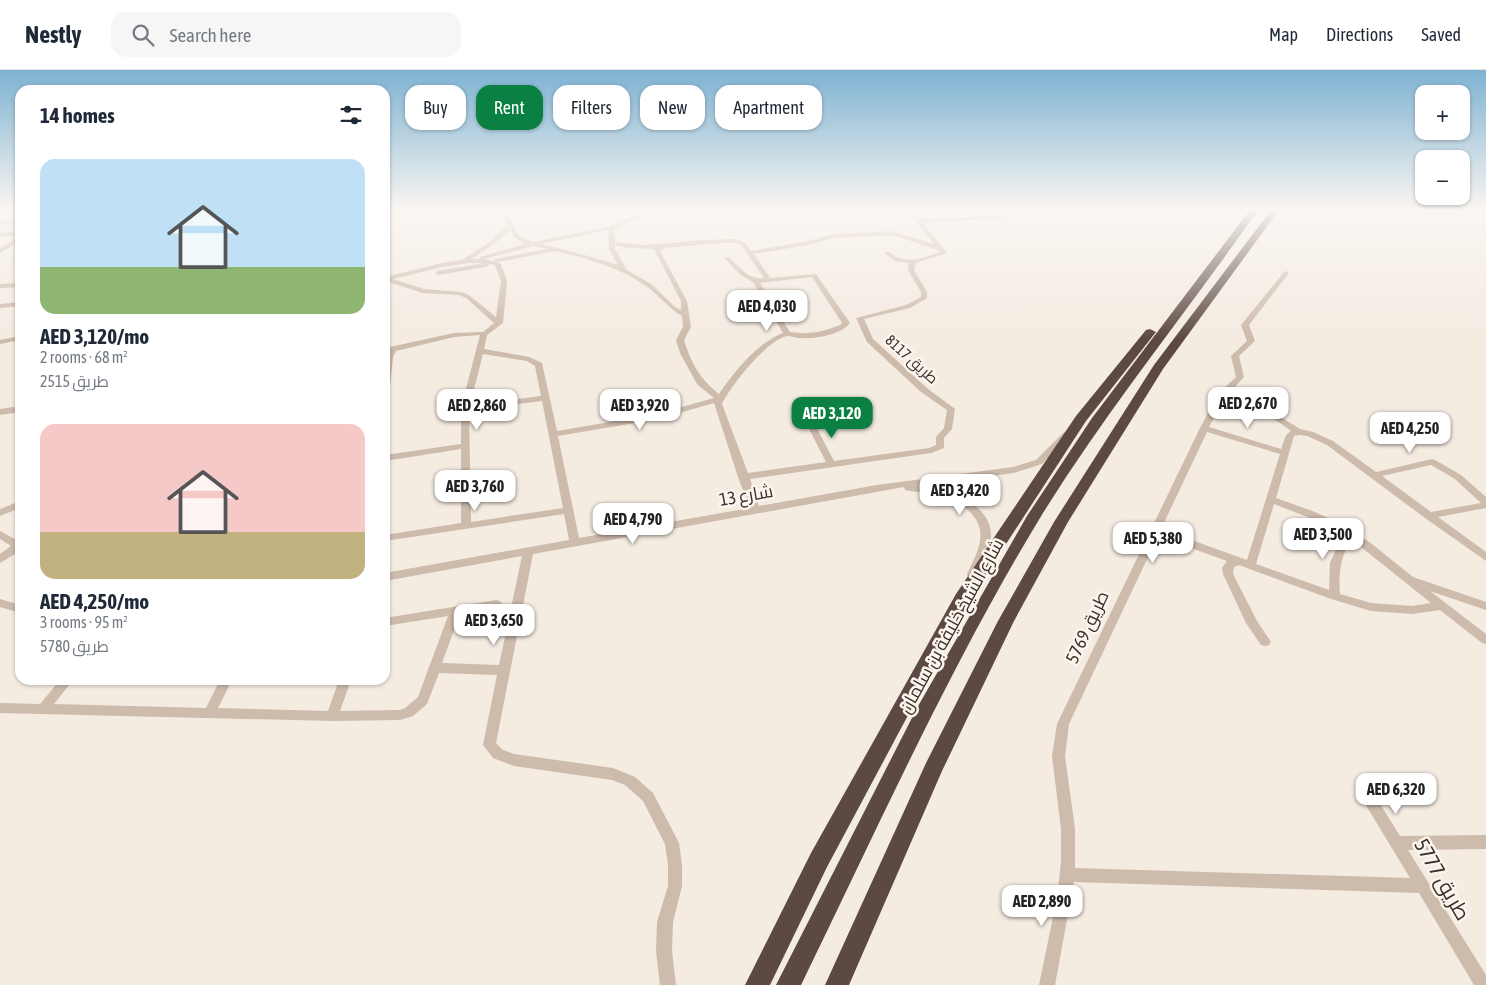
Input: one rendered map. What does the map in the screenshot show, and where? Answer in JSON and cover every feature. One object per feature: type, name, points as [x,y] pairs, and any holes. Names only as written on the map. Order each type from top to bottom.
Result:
[{"type":"highway","name":"شارع الشيخ خليفة بن سلمان","points":[[788,985],[980,610],[1076,452],[1222,253]]},
{"type":"highway","points":[[837,985],[933,769],[1006,621],[1060,522],[1158,368],[1243,253]]},
{"type":"highway","points":[[757,985],[820,860],[962,598],[1081,420],[1118,370],[1163,317],[1202,279]]},
{"type":"street","points":[[463,262],[477,253]]},
{"type":"street","points":[[390,278],[503,253]]},
{"type":"street","points":[[463,262],[483,261],[537,253]]},
{"type":"street","points":[[566,253],[623,269],[649,285],[673,308],[685,315]]},
{"type":"street","points":[[614,253],[623,269]]},
{"type":"street","points":[[657,253],[684,301],[687,327],[680,340],[684,353],[704,389],[720,399]]},
{"type":"street","points":[[750,253],[768,279]]},
{"type":"street","points":[[887,253],[898,260],[913,262],[914,260],[943,255],[942,253]]},
{"type":"street","points":[[727,258],[744,274],[756,281],[787,334]]},
{"type":"street","points":[[483,261],[498,264],[504,281],[499,323]]},
{"type":"street","name":"طريق 8117","points":[[831,464],[931,450],[941,446],[940,437],[948,428],[951,409],[924,390],[870,340],[862,320],[862,316],[900,309],[924,298],[924,292],[911,270],[913,262]]},
{"type":"street","points":[[438,267],[433,273],[472,269],[494,263]]},
{"type":"street","name":"طريق 5769","points":[[1047,985],[1067,875],[1068,820],[1058,768],[1058,745],[1067,717],[1204,428],[1221,396],[1240,377],[1235,356],[1250,341],[1245,325],[1286,272]]},
{"type":"street","points":[[756,281],[814,275],[846,322]]},
{"type":"street","points":[[390,281],[423,291],[460,293],[468,297],[499,323]]},
{"type":"street","points":[[0,286],[15,285]]},
{"type":"street","points":[[0,306],[15,304]]},
{"type":"street","points":[[846,322],[862,320]]},
{"type":"street","points":[[756,510],[718,404],[720,399],[726,387],[758,353],[787,334],[820,335],[843,327],[846,322]]},
{"type":"street","points":[[466,526],[465,408],[484,334],[499,323]]},
{"type":"street","points":[[390,354],[393,350],[424,341],[470,333],[484,334]]},
{"type":"street","points":[[479,351],[535,361],[540,368],[575,543]]},
{"type":"street","points":[[465,408],[546,398]]},
{"type":"street","points":[[552,434],[658,416],[720,399]]},
{"type":"street","points":[[1217,404],[1228,400],[1242,400],[1269,411],[1298,432],[1320,438],[1375,475],[1486,557]]},
{"type":"street","points":[[0,412],[15,410]]},
{"type":"street","points":[[743,477],[831,464],[808,419]]},
{"type":"street","name":"شارع 13","points":[[390,576],[877,488],[1026,468],[1040,462],[1081,420]]},
{"type":"street","points":[[1204,428],[1285,453]]},
{"type":"street","points":[[1250,566],[1290,435],[1298,432]]},
{"type":"street","points":[[390,457],[466,446]]},
{"type":"street","points":[[1375,475],[1428,462],[1442,466],[1486,504]]},
{"type":"street","name":"شارع 13","points":[[877,488],[918,488],[947,495],[965,504],[981,518],[986,533],[983,549],[962,598]]},
{"type":"street","points":[[1270,499],[1311,514],[1350,533],[1440,606],[1486,640]]},
{"type":"street","points":[[1428,516],[1486,504]]},
{"type":"street","points":[[0,513],[15,506]]},
{"type":"street","points":[[390,537],[568,510]]},
{"type":"street","points":[[1155,531],[1335,596],[1372,607],[1412,610],[1440,606]]},
{"type":"street","points":[[1335,596],[1333,576],[1337,554],[1350,533]]},
{"type":"street","points":[[0,534],[15,543]]},
{"type":"street","points":[[0,559],[15,549]]},
{"type":"street","points":[[528,552],[489,745],[498,754],[514,760],[613,774],[630,781],[648,797],[672,843],[675,865],[674,886],[666,922],[664,952],[668,985]]},
{"type":"street","points":[[1238,562],[1230,564],[1227,568],[1228,574],[1252,623],[1266,642]]},
{"type":"street","points":[[1405,577],[1486,606]]},
{"type":"street","points":[[0,603],[15,608]]},
{"type":"street","points":[[390,621],[496,604]]},
{"type":"street","points":[[0,708],[390,717],[409,712],[423,700],[455,612]]},
{"type":"street","points":[[436,668],[503,670]]},
{"type":"street","points":[[43,709],[63,685]]},
{"type":"street","points":[[210,712],[224,685]]},
{"type":"street","points":[[332,716],[343,685]]},
{"type":"street","points":[[1372,803],[1396,843]]},
{"type":"street","name":"طريق 5777","points":[[1483,985],[1396,843],[1486,842]]},
{"type":"street","points":[[1067,875],[1421,886]]}]
